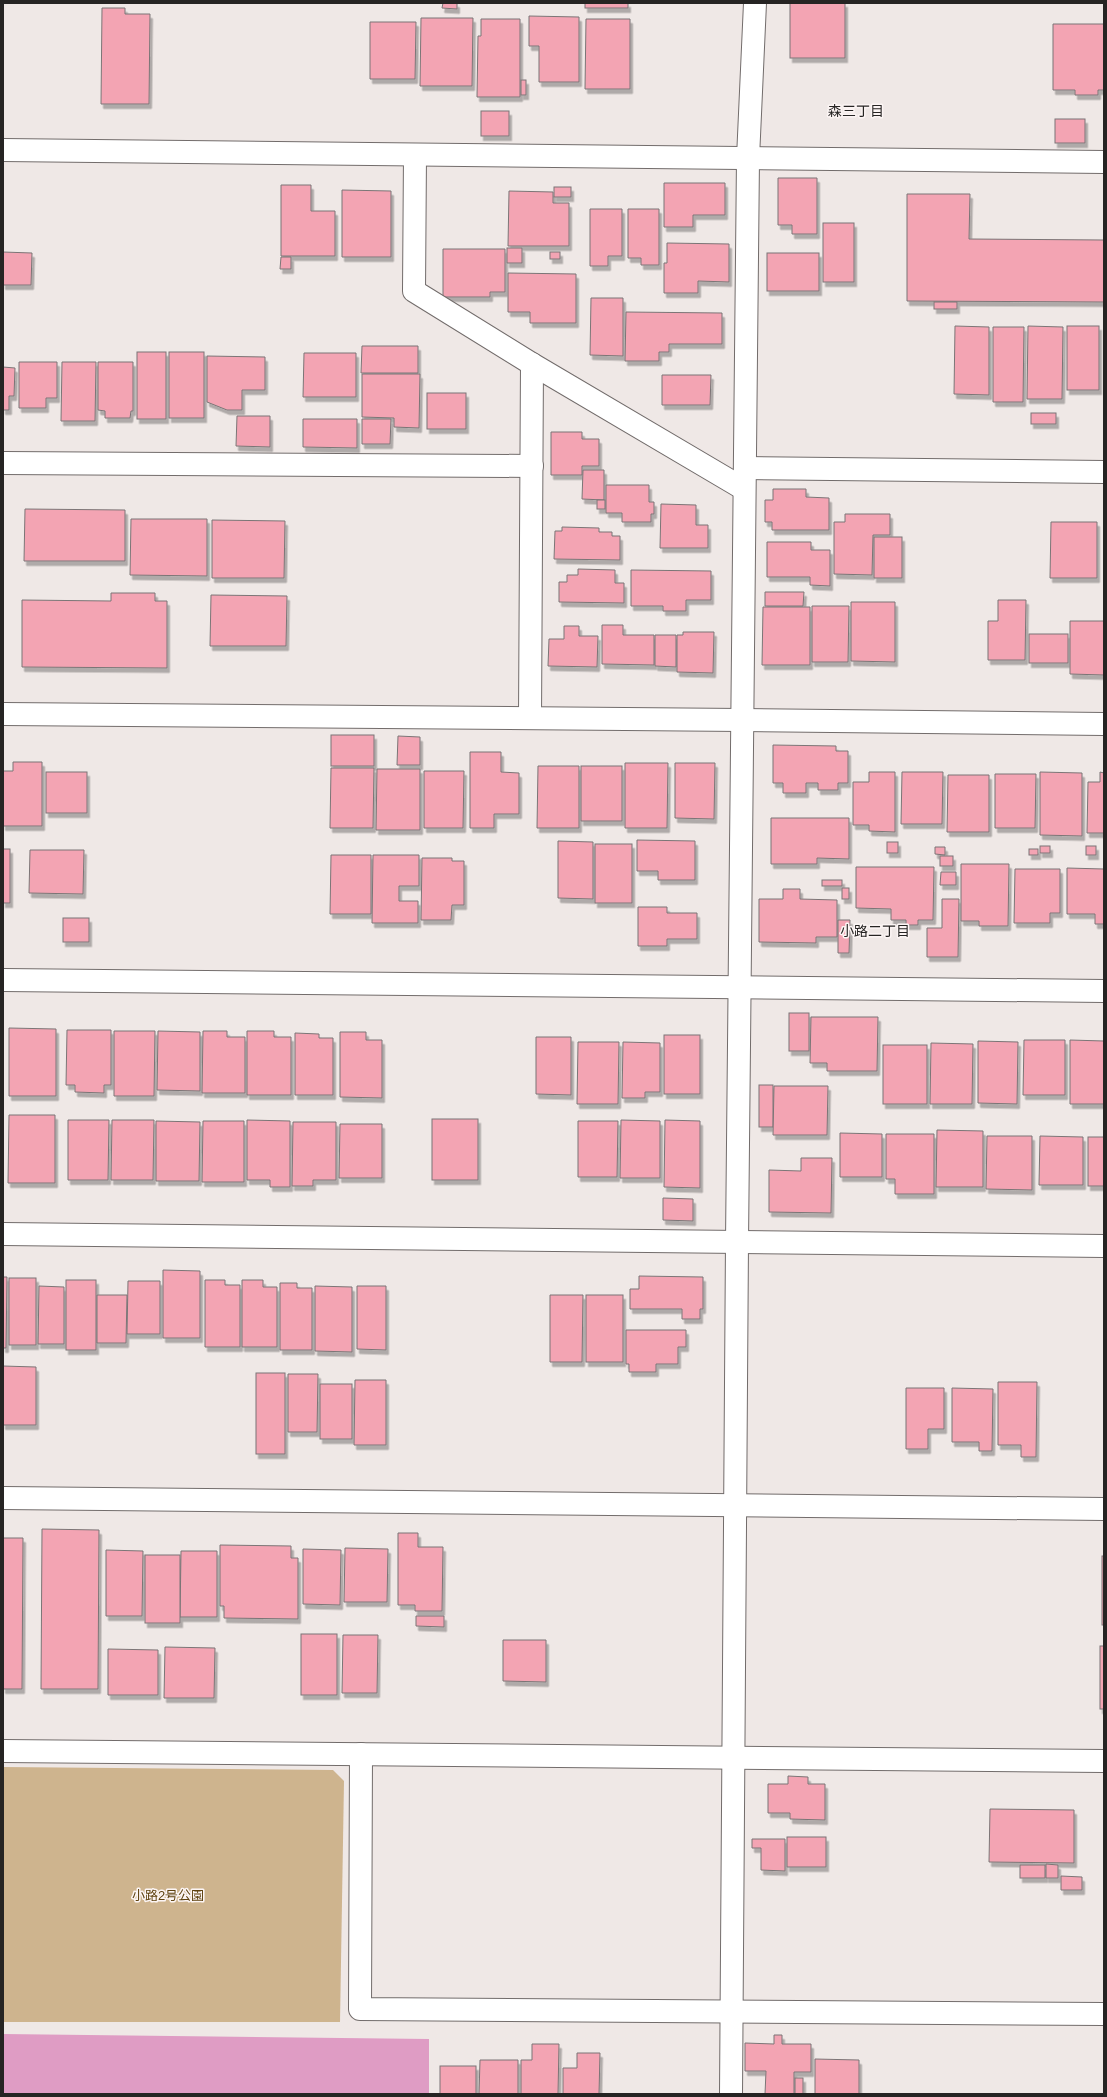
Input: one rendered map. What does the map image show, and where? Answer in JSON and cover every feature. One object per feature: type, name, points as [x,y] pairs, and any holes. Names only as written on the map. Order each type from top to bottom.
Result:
[{"type":"street","points":[[731,2094],[744,489],[748,158],[755,3]]},
{"type":"street","points":[[3,150],[1104,162]]},
{"type":"street","points":[[415,154],[414,291],[532,364],[744,489]]},
{"type":"street","points":[[530,718],[532,364]]},
{"type":"street","points":[[3,464],[532,466]]},
{"type":"street","points":[[745,468],[1104,472]]},
{"type":"street","points":[[3,714],[1104,724]]},
{"type":"street","points":[[3,980],[1104,991]]},
{"type":"street","points":[[3,1234],[1104,1246]]},
{"type":"street","points":[[3,1498],[1104,1509]]},
{"type":"street","points":[[3,1750],[1104,1761]]},
{"type":"street","points":[[361,1754],[360,2009],[1104,2014]]},
{"type":"green space","name":"小路2号公園","points":[[3,1767],[333,1770],[344,1781],[340,2022],[3,2022]]},
{"type":"shaded area","points":[[3,2034],[429,2039],[429,2094],[3,2094]]},
{"type":"building","points":[[443,3],[457,3],[457,9],[442,8]]},
{"type":"building","points":[[585,3],[628,3],[628,8],[585,8]]},
{"type":"building","points":[[790,3],[845,3],[845,58],[790,58]]},
{"type":"building","points":[[102,8],[125,8],[125,14],[150,14],[149,104],[101,104]]},
{"type":"building","points":[[529,16],[579,17],[579,82],[539,82],[539,46],[529,46]]},
{"type":"building","points":[[421,18],[473,18],[472,86],[420,86]]},
{"type":"building","points":[[481,19],[520,19],[520,97],[477,97],[478,36],[481,36]]},
{"type":"building","points":[[586,19],[630,19],[630,89],[585,89]]},
{"type":"building","points":[[370,22],[416,22],[415,79],[370,79]]},
{"type":"building","points":[[1053,24],[1104,24],[1104,90],[1098,90],[1098,95],[1075,95],[1075,90],[1053,90]]},
{"type":"building","points":[[521,80],[526,80],[526,95],[521,95]]},
{"type":"building","points":[[481,111],[509,111],[509,136],[481,136]]},
{"type":"building","points":[[1055,119],[1085,119],[1085,143],[1055,143]]},
{"type":"building","points":[[778,178],[817,178],[817,234],[792,234],[792,225],[778,225]]},
{"type":"building","points":[[664,183],[725,183],[725,215],[693,215],[693,227],[664,227]]},
{"type":"building","points":[[281,185],[311,185],[311,211],[335,211],[335,256],[281,256]]},
{"type":"building","points":[[554,187],[571,187],[571,197],[554,197]]},
{"type":"building","points":[[342,190],[391,191],[391,257],[342,257]]},
{"type":"building","points":[[509,191],[553,192],[553,203],[569,203],[569,246],[508,246]]},
{"type":"building","points":[[907,194],[970,194],[969,239],[1104,240],[1104,302],[907,301]]},
{"type":"building","points":[[590,209],[622,209],[622,256],[608,256],[608,266],[590,266]]},
{"type":"building","points":[[628,209],[659,209],[659,265],[641,265],[641,258],[628,258]]},
{"type":"building","points":[[823,223],[854,223],[854,282],[823,282]]},
{"type":"building","points":[[667,243],[729,244],[729,282],[698,281],[698,293],[664,293],[664,263],[667,263]]},
{"type":"building","points":[[507,248],[522,248],[522,263],[507,263]]},
{"type":"building","points":[[443,249],[505,249],[505,292],[490,292],[490,297],[443,297]]},
{"type":"building","points":[[3,252],[32,253],[31,285],[3,285]]},
{"type":"building","points":[[550,252],[560,252],[560,259],[550,259]]},
{"type":"building","points":[[767,253],[819,253],[819,291],[767,291]]},
{"type":"building","points":[[281,257],[291,257],[291,269],[280,269]]},
{"type":"building","points":[[508,273],[576,274],[576,323],[530,323],[530,312],[508,312]]},
{"type":"building","points":[[591,298],[623,298],[623,356],[590,355]]},
{"type":"building","points":[[934,302],[957,302],[957,309],[934,309]]},
{"type":"building","points":[[626,312],[722,313],[722,344],[669,344],[669,352],[659,352],[659,361],[625,361]]},
{"type":"building","points":[[955,326],[989,327],[989,395],[954,394]]},
{"type":"building","points":[[1028,326],[1063,327],[1062,399],[1027,399]]},
{"type":"building","points":[[1067,326],[1099,326],[1099,390],[1067,390]]},
{"type":"building","points":[[993,327],[1024,327],[1023,402],[993,402]]},
{"type":"building","points":[[362,346],[418,346],[418,373],[361,373]]},
{"type":"building","points":[[137,352],[166,352],[166,419],[137,419]]},
{"type":"building","points":[[169,352],[204,352],[204,418],[169,418]]},
{"type":"building","points":[[304,353],[356,353],[356,397],[303,397]]},
{"type":"building","points":[[207,356],[265,357],[265,390],[242,390],[242,410],[227,410],[207,402]]},
{"type":"building","points":[[19,362],[57,362],[57,398],[46,398],[46,408],[19,408]]},
{"type":"building","points":[[62,362],[96,362],[95,421],[61,421]]},
{"type":"building","points":[[98,362],[133,362],[133,411],[131,411],[130,418],[105,418],[105,411],[98,410]]},
{"type":"building","points":[[3,367],[15,368],[14,396],[9,396],[9,410],[3,410]]},
{"type":"building","points":[[362,374],[420,374],[419,428],[394,427],[394,418],[362,417]]},
{"type":"building","points":[[662,375],[711,375],[710,405],[662,405]]},
{"type":"building","points":[[427,393],[466,393],[466,429],[427,429]]},
{"type":"building","points":[[1031,413],[1056,413],[1056,424],[1031,424]]},
{"type":"building","points":[[237,416],[270,416],[270,447],[236,446]]},
{"type":"building","points":[[303,419],[357,419],[357,448],[303,447]]},
{"type":"building","points":[[362,419],[391,419],[390,444],[362,444]]},
{"type":"building","points":[[551,432],[582,432],[582,439],[599,439],[599,466],[582,466],[582,475],[551,475]]},
{"type":"building","points":[[583,470],[604,470],[604,500],[582,499]]},
{"type":"building","points":[[606,485],[649,485],[649,502],[654,502],[654,514],[651,514],[651,522],[622,522],[622,513],[606,513]]},
{"type":"building","points":[[773,489],[806,489],[806,497],[829,498],[829,530],[772,530],[772,522],[765,522],[765,500],[773,500]]},
{"type":"building","points":[[597,500],[605,500],[605,509],[597,509]]},
{"type":"building","points":[[661,504],[696,505],[696,525],[708,525],[708,548],[660,548]]},
{"type":"building","points":[[25,509],[125,510],[125,561],[24,561]]},
{"type":"building","points":[[845,514],[890,514],[890,535],[873,535],[872,575],[834,574],[834,522],[845,522]]},
{"type":"building","points":[[131,519],[207,519],[207,576],[130,575]]},
{"type":"building","points":[[212,520],[285,521],[284,578],[212,578]]},
{"type":"building","points":[[1051,522],[1097,522],[1097,578],[1050,578]]},
{"type":"building","points":[[562,527],[599,528],[599,532],[612,532],[612,536],[620,536],[620,560],[554,559],[555,531],[562,531]]},
{"type":"building","points":[[874,537],[902,537],[902,578],[874,578]]},
{"type":"building","points":[[767,542],[811,542],[811,550],[830,550],[830,586],[810,585],[810,577],[767,577]]},
{"type":"building","points":[[578,569],[615,570],[615,583],[624,583],[624,603],[559,602],[559,582],[567,582],[567,575],[578,575]]},
{"type":"building","points":[[631,570],[711,571],[711,600],[686,600],[686,611],[663,611],[663,606],[631,606]]},
{"type":"building","points":[[765,592],[804,592],[803,606],[765,606]]},
{"type":"building","points":[[111,593],[155,593],[155,601],[167,601],[167,668],[22,667],[22,600],[111,601]]},
{"type":"building","points":[[211,595],[287,596],[286,646],[210,646]]},
{"type":"building","points":[[998,600],[1026,600],[1025,660],[988,660],[988,621],[998,621]]},
{"type":"building","points":[[851,602],[895,602],[895,662],[851,661]]},
{"type":"building","points":[[812,606],[849,606],[848,662],[812,662]]},
{"type":"building","points":[[763,607],[810,607],[810,665],[762,665]]},
{"type":"building","points":[[1070,621],[1104,621],[1104,675],[1070,674]]},
{"type":"building","points":[[602,625],[623,625],[623,635],[654,635],[654,665],[602,664]]},
{"type":"building","points":[[564,626],[579,626],[579,636],[598,636],[597,667],[548,666],[549,639],[564,639]]},
{"type":"building","points":[[683,632],[714,632],[713,673],[677,672],[677,635],[683,635]]},
{"type":"building","points":[[1029,634],[1068,634],[1068,663],[1029,663]]},
{"type":"building","points":[[655,635],[676,635],[676,667],[655,666]]},
{"type":"building","points":[[331,735],[374,735],[374,766],[331,766]]},
{"type":"building","points":[[398,736],[420,737],[420,765],[397,765]]},
{"type":"building","points":[[773,745],[836,746],[836,751],[848,751],[848,783],[838,783],[838,790],[818,790],[818,783],[806,783],[806,793],[783,793],[783,783],[773,783]]},
{"type":"building","points":[[470,752],[501,752],[501,772],[519,773],[519,814],[494,814],[494,828],[470,828]]},
{"type":"building","points":[[13,762],[42,762],[42,826],[3,826],[3,771],[13,771]]},
{"type":"building","points":[[625,763],[668,763],[667,828],[625,828]]},
{"type":"building","points":[[675,763],[715,763],[714,819],[675,818]]},
{"type":"building","points":[[538,766],[579,766],[579,828],[537,828]]},
{"type":"building","points":[[581,766],[622,766],[622,821],[581,821]]},
{"type":"building","points":[[331,768],[374,768],[373,828],[330,828]]},
{"type":"building","points":[[377,769],[420,769],[420,830],[376,830]]},
{"type":"building","points":[[424,771],[464,771],[463,828],[424,828]]},
{"type":"building","points":[[46,772],[87,772],[87,813],[46,813]]},
{"type":"building","points":[[869,772],[895,772],[895,832],[869,831],[869,825],[853,825],[853,782],[869,782]]},
{"type":"building","points":[[902,772],[943,772],[942,824],[901,824]]},
{"type":"building","points":[[1040,772],[1082,773],[1082,836],[1040,835]]},
{"type":"building","points":[[1100,772],[1104,773],[1104,833],[1087,833],[1088,782],[1100,782]]},
{"type":"building","points":[[995,774],[1036,774],[1035,828],[995,828]]},
{"type":"building","points":[[948,775],[989,775],[989,832],[947,832]]},
{"type":"building","points":[[771,818],[849,818],[849,859],[817,858],[817,864],[771,864]]},
{"type":"building","points":[[637,840],[695,841],[695,880],[658,880],[658,871],[637,871]]},
{"type":"building","points":[[558,841],[593,842],[593,899],[558,898]]},
{"type":"building","points":[[887,842],[898,842],[898,853],[887,853]]},
{"type":"building","points":[[595,844],[632,844],[632,903],[595,903]]},
{"type":"building","points":[[1040,846],[1050,846],[1050,853],[1040,853]]},
{"type":"building","points":[[1086,846],[1096,846],[1096,855],[1086,855]]},
{"type":"building","points":[[935,847],[945,847],[945,855],[935,854]]},
{"type":"building","points":[[3,849],[10,849],[10,903],[3,903]]},
{"type":"building","points":[[1029,849],[1038,849],[1038,855],[1029,855]]},
{"type":"building","points":[[30,850],[84,850],[83,894],[29,893]]},
{"type":"building","points":[[331,855],[371,855],[371,914],[330,914]]},
{"type":"building","points":[[373,855],[419,855],[419,886],[399,886],[399,901],[418,901],[418,923],[372,923]]},
{"type":"building","points":[[940,856],[953,856],[953,866],[940,866]]},
{"type":"building","points":[[422,858],[452,858],[452,861],[464,861],[464,905],[452,905],[451,920],[421,920]]},
{"type":"building","points":[[961,864],[1009,864],[1008,926],[979,926],[979,921],[961,921]]},
{"type":"building","points":[[856,867],[934,867],[933,920],[918,920],[918,925],[906,925],[906,920],[891,920],[891,909],[856,908]]},
{"type":"building","points":[[1067,868],[1104,869],[1104,924],[1095,924],[1095,914],[1067,914]]},
{"type":"building","points":[[1015,869],[1060,869],[1060,913],[1050,913],[1050,923],[1014,923]]},
{"type":"building","points":[[941,872],[956,872],[956,885],[940,885]]},
{"type":"building","points":[[822,880],[842,880],[842,886],[822,886]]},
{"type":"building","points":[[842,888],[849,888],[849,899],[842,899]]},
{"type":"building","points":[[783,889],[800,889],[800,899],[837,900],[837,937],[816,937],[816,943],[759,942],[759,899],[783,899]]},
{"type":"building","points":[[942,899],[959,899],[958,957],[927,957],[927,928],[942,928]]},
{"type":"building","points":[[638,907],[667,907],[667,913],[697,913],[697,939],[667,939],[667,946],[638,946]]},
{"type":"building","points":[[63,918],[89,918],[89,942],[63,942]]},
{"type":"building","points":[[838,920],[850,920],[849,953],[838,953]]},
{"type":"building","points":[[789,1013],[809,1013],[809,1051],[789,1051]]},
{"type":"building","points":[[811,1017],[878,1017],[877,1071],[827,1071],[827,1063],[810,1063]]},
{"type":"building","points":[[9,1028],[56,1029],[56,1096],[9,1096]]},
{"type":"building","points":[[67,1030],[111,1030],[111,1085],[104,1085],[104,1093],[75,1092],[75,1085],[66,1085]]},
{"type":"building","points":[[114,1031],[155,1031],[154,1096],[114,1096]]},
{"type":"building","points":[[158,1031],[200,1032],[200,1091],[157,1090]]},
{"type":"building","points":[[203,1031],[227,1031],[227,1037],[245,1037],[245,1093],[202,1093]]},
{"type":"building","points":[[247,1031],[274,1031],[274,1037],[291,1037],[291,1095],[247,1095]]},
{"type":"building","points":[[340,1032],[366,1032],[366,1040],[382,1040],[382,1098],[340,1097]]},
{"type":"building","points":[[295,1033],[319,1034],[319,1038],[333,1038],[333,1095],[295,1095]]},
{"type":"building","points":[[664,1035],[700,1035],[700,1094],[664,1094]]},
{"type":"building","points":[[536,1037],[571,1037],[571,1095],[536,1094]]},
{"type":"building","points":[[1024,1040],[1065,1040],[1065,1095],[1023,1095]]},
{"type":"building","points":[[1070,1040],[1104,1041],[1104,1104],[1070,1104]]},
{"type":"building","points":[[978,1041],[1018,1042],[1017,1104],[978,1103]]},
{"type":"building","points":[[578,1042],[619,1042],[618,1104],[577,1104]]},
{"type":"building","points":[[623,1042],[660,1043],[660,1092],[645,1092],[645,1098],[622,1098]]},
{"type":"building","points":[[931,1043],[973,1044],[972,1104],[930,1104]]},
{"type":"building","points":[[883,1045],[927,1045],[927,1104],[883,1104]]},
{"type":"building","points":[[759,1085],[773,1085],[773,1127],[759,1127]]},
{"type":"building","points":[[774,1086],[828,1086],[827,1135],[773,1135]]},
{"type":"building","points":[[9,1115],[55,1115],[55,1183],[8,1183]]},
{"type":"building","points":[[432,1119],[478,1119],[478,1180],[432,1180]]},
{"type":"building","points":[[68,1120],[109,1120],[108,1180],[68,1180]]},
{"type":"building","points":[[112,1120],[154,1120],[153,1180],[111,1180]]},
{"type":"building","points":[[247,1120],[290,1121],[290,1187],[270,1187],[270,1180],[247,1180]]},
{"type":"building","points":[[621,1120],[660,1121],[660,1178],[620,1178]]},
{"type":"building","points":[[665,1120],[700,1121],[700,1188],[664,1187]]},
{"type":"building","points":[[156,1121],[200,1122],[199,1181],[156,1181]]},
{"type":"building","points":[[203,1121],[244,1121],[244,1182],[202,1182]]},
{"type":"building","points":[[578,1121],[618,1121],[617,1177],[578,1177]]},
{"type":"building","points":[[293,1122],[336,1122],[336,1180],[313,1180],[313,1186],[292,1186]]},
{"type":"building","points":[[340,1124],[382,1124],[382,1178],[339,1178]]},
{"type":"building","points":[[937,1130],[983,1131],[983,1187],[936,1187]]},
{"type":"building","points":[[840,1133],[882,1134],[882,1177],[840,1177]]},
{"type":"building","points":[[886,1134],[934,1134],[934,1194],[895,1194],[895,1179],[886,1179]]},
{"type":"building","points":[[987,1136],[1032,1136],[1032,1190],[986,1189]]},
{"type":"building","points":[[1040,1136],[1083,1137],[1083,1185],[1039,1185]]},
{"type":"building","points":[[1088,1137],[1104,1137],[1104,1186],[1088,1186]]},
{"type":"building","points":[[801,1158],[832,1158],[831,1213],[769,1212],[769,1170],[801,1171]]},
{"type":"building","points":[[663,1198],[693,1199],[693,1221],[663,1220]]},
{"type":"building","points":[[163,1270],[200,1271],[200,1338],[163,1338]]},
{"type":"building","points":[[639,1276],[703,1277],[703,1309],[700,1309],[700,1319],[682,1319],[682,1309],[630,1309],[630,1289],[639,1289]]},
{"type":"building","points":[[3,1277],[7,1277],[6,1348],[3,1348]]},
{"type":"building","points":[[9,1278],[36,1278],[36,1345],[9,1345]]},
{"type":"building","points":[[66,1280],[96,1280],[96,1350],[66,1350]]},
{"type":"building","points":[[205,1280],[225,1280],[225,1285],[240,1285],[240,1347],[205,1347]]},
{"type":"building","points":[[242,1280],[263,1280],[263,1287],[277,1287],[277,1347],[242,1347]]},
{"type":"building","points":[[128,1281],[160,1281],[160,1334],[127,1334]]},
{"type":"building","points":[[280,1283],[297,1283],[297,1288],[312,1288],[312,1350],[280,1350]]},
{"type":"building","points":[[39,1286],[64,1287],[64,1344],[38,1344]]},
{"type":"building","points":[[315,1286],[352,1287],[352,1352],[315,1351]]},
{"type":"building","points":[[357,1286],[386,1286],[386,1350],[357,1349]]},
{"type":"building","points":[[97,1295],[127,1295],[126,1343],[97,1343]]},
{"type":"building","points":[[550,1295],[583,1295],[582,1362],[550,1362]]},
{"type":"building","points":[[586,1295],[623,1295],[623,1362],[586,1362]]},
{"type":"building","points":[[626,1330],[686,1330],[686,1347],[678,1347],[678,1364],[656,1364],[656,1372],[629,1372],[629,1364],[626,1364]]},
{"type":"building","points":[[3,1366],[36,1367],[36,1425],[3,1425]]},
{"type":"building","points":[[256,1373],[285,1373],[285,1454],[256,1454]]},
{"type":"building","points":[[288,1374],[318,1374],[317,1432],[288,1432]]},
{"type":"building","points":[[355,1380],[386,1380],[386,1445],[354,1445]]},
{"type":"building","points":[[998,1382],[1037,1382],[1036,1457],[1021,1457],[1021,1445],[998,1445]]},
{"type":"building","points":[[320,1384],[352,1384],[352,1439],[320,1439]]},
{"type":"building","points":[[906,1388],[944,1388],[944,1429],[928,1429],[928,1449],[906,1449]]},
{"type":"building","points":[[952,1388],[993,1389],[992,1451],[979,1451],[979,1442],[952,1442]]},
{"type":"building","points":[[42,1529],[99,1530],[98,1689],[41,1689]]},
{"type":"building","points":[[398,1533],[418,1533],[418,1547],[443,1547],[442,1611],[415,1611],[415,1605],[398,1605]]},
{"type":"building","points":[[3,1538],[23,1538],[22,1689],[3,1689]]},
{"type":"building","points":[[220,1545],[291,1546],[291,1558],[298,1558],[298,1619],[224,1618],[224,1606],[220,1606]]},
{"type":"building","points":[[345,1548],[388,1549],[387,1602],[344,1602]]},
{"type":"building","points":[[303,1549],[341,1550],[340,1605],[303,1604]]},
{"type":"building","points":[[106,1550],[143,1551],[142,1616],[106,1616]]},
{"type":"building","points":[[181,1551],[217,1551],[217,1617],[180,1617]]},
{"type":"building","points":[[145,1555],[180,1555],[180,1623],[145,1623]]},
{"type":"building","points":[[1102,1556],[1104,1556],[1104,1625],[1102,1625]]},
{"type":"building","points":[[416,1616],[444,1616],[444,1627],[416,1626]]},
{"type":"building","points":[[301,1634],[337,1634],[337,1695],[301,1695]]},
{"type":"building","points":[[343,1635],[378,1635],[377,1693],[342,1693]]},
{"type":"building","points":[[503,1640],[546,1640],[546,1682],[503,1681]]},
{"type":"building","points":[[1100,1646],[1104,1646],[1104,1709],[1100,1709]]},
{"type":"building","points":[[165,1647],[215,1648],[214,1698],[164,1698]]},
{"type":"building","points":[[108,1649],[158,1650],[158,1695],[108,1695]]},
{"type":"building","points":[[788,1776],[808,1777],[808,1784],[825,1784],[825,1820],[790,1819],[790,1813],[768,1813],[768,1784],[788,1784]]},
{"type":"building","points":[[990,1809],[1074,1810],[1074,1863],[989,1862]]},
{"type":"building","points":[[787,1837],[826,1837],[826,1867],[787,1867]]},
{"type":"building","points":[[752,1839],[785,1839],[785,1871],[761,1870],[761,1848],[752,1848]]},
{"type":"building","points":[[1046,1864],[1058,1865],[1058,1878],[1046,1878]]},
{"type":"building","points":[[1020,1865],[1045,1865],[1045,1878],[1020,1878]]},
{"type":"building","points":[[1061,1876],[1082,1877],[1082,1890],[1061,1890]]},
{"type":"building","points":[[774,2035],[782,2035],[782,2044],[811,2044],[811,2072],[794,2072],[794,2094],[765,2094],[766,2071],[745,2071],[745,2043],[774,2044]]},
{"type":"building","points":[[532,2044],[559,2044],[558,2094],[521,2094],[521,2060],[532,2060]]},
{"type":"building","points":[[577,2053],[600,2053],[599,2094],[563,2094],[563,2068],[577,2068]]},
{"type":"building","points":[[815,2059],[859,2060],[859,2094],[815,2094]]},
{"type":"building","points":[[480,2060],[518,2060],[518,2094],[479,2094]]},
{"type":"building","points":[[440,2066],[476,2066],[476,2094],[440,2094]]},
{"type":"building","points":[[795,2078],[803,2078],[803,2094],[795,2094]]},
{"type":"district","name":"森三丁目","points":[[856,111]]},
{"type":"district","name":"小路二丁目","points":[[875,931]]}]
